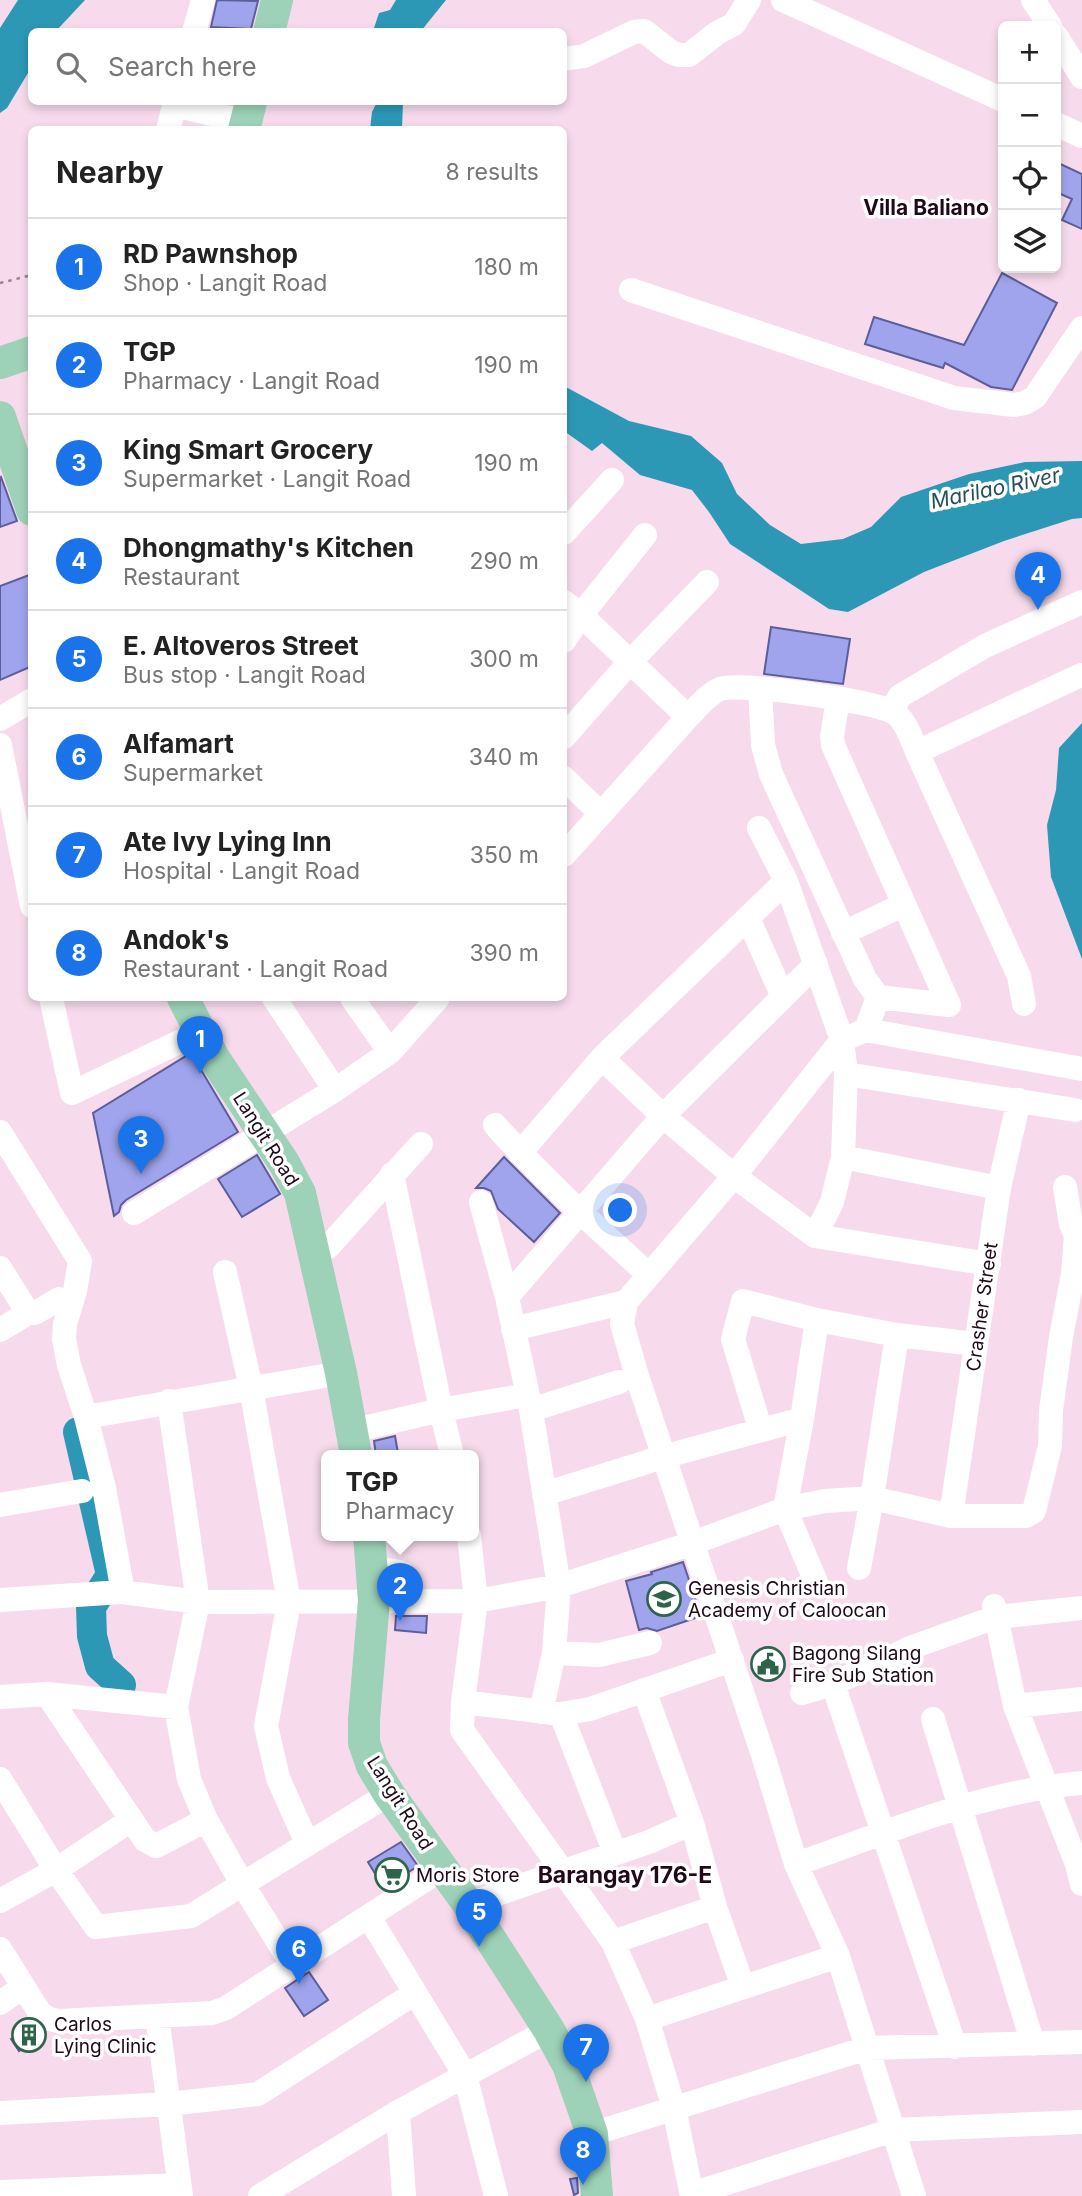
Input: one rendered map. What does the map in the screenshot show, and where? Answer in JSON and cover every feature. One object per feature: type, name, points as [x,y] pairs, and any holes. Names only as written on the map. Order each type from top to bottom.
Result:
[{"type":"main road","points":[[270,28],[277,0]]},
{"type":"main road","points":[[0,363],[28,353]]},
{"type":"main road","points":[[0,417],[28,498]]},
{"type":"main road","name":"Langit Road","points":[[184,1001],[214,1058],[300,1193],[341,1373],[353,1443]]},
{"type":"main road","name":"Langit Road","points":[[370,1541],[374,1601],[364,1718],[365,1743],[372,1766],[468,1904],[549,2030],[568,2065],[592,2134],[597,2196]]},
{"type":"street","points":[[195,28],[203,0]]},
{"type":"street","points":[[567,59],[584,56],[634,32],[644,31],[671,51],[679,55],[690,55],[717,33],[734,24],[749,0]]},
{"type":"street","points":[[783,0],[998,98]]},
{"type":"street","points":[[1033,0],[1047,21]]},
{"type":"street","points":[[1061,44],[1082,77]]},
{"type":"street","points":[[169,126],[174,105]]},
{"type":"street","points":[[185,105],[247,118]]},
{"type":"street","points":[[1061,126],[1082,136]]},
{"type":"street","points":[[631,289],[954,397],[1014,405],[1035,397],[1082,327]]},
{"type":"street","points":[[567,530],[612,480]]},
{"type":"street","points":[[567,629],[572,609],[645,535]]},
{"type":"street","points":[[567,734],[629,663],[707,582]]},
{"type":"street","points":[[891,711],[900,696],[985,646],[1082,603]]},
{"type":"street","points":[[572,609],[688,717]]},
{"type":"street","points":[[918,752],[1081,675]]},
{"type":"street","points":[[567,852],[688,717],[719,689],[737,686],[838,698],[891,711],[899,716],[918,752],[1019,976],[1024,1004]]},
{"type":"street","points":[[761,689],[763,745],[771,774],[865,978],[878,997],[949,1005],[833,745],[838,698]]},
{"type":"street","points":[[0,719],[28,702]]},
{"type":"street","points":[[0,746],[23,827],[28,871]]},
{"type":"street","points":[[567,781],[600,813]]},
{"type":"street","points":[[759,828],[786,881],[842,1040],[846,1074],[843,1157],[832,1202],[815,1236]]},
{"type":"street","points":[[520,1153],[602,1058],[786,881]]},
{"type":"street","points":[[843,933],[904,905]]},
{"type":"street","points":[[748,918],[783,997]]},
{"type":"street","points":[[507,1297],[663,1116],[816,964]]},
{"type":"street","points":[[866,1030],[878,997]]},
{"type":"street","points":[[52,1001],[72,1093],[200,1032]]},
{"type":"street","points":[[276,1001],[335,1090]]},
{"type":"street","points":[[354,1001],[390,1052]]},
{"type":"street","points":[[134,1213],[335,1090],[390,1052],[433,1001]]},
{"type":"street","points":[[914,2196],[838,1956],[796,1864],[732,1660],[663,1457],[622,1324],[625,1302],[734,1176],[842,1040],[866,1030],[1082,1069]]},
{"type":"street","points":[[602,1058],[663,1116],[734,1176],[815,1236],[989,1264]]},
{"type":"street","points":[[846,1074],[1075,1110]]},
{"type":"street","name":"Crasher Street","points":[[951,1516],[999,1188],[1019,1100]]},
{"type":"street","points":[[495,1125],[580,1212],[648,1274]]},
{"type":"street","points":[[0,1132],[80,1261],[64,1339],[104,1488],[123,1592]]},
{"type":"street","points":[[314,1254],[328,1247],[421,1144]]},
{"type":"street","points":[[843,1157],[999,1188]]},
{"type":"street","points":[[392,1174],[451,1450]]},
{"type":"street","points":[[0,1600],[123,1592],[198,1602],[476,1601],[559,1586],[693,1543],[785,1509],[825,1501],[872,1498],[951,1516],[1026,1516],[1034,1511],[1050,1446],[1051,1411],[1059,1350],[1073,1274],[1076,1236],[1071,1224],[1065,1187]]},
{"type":"street","points":[[481,1202],[507,1297],[529,1403],[559,1586],[551,1713],[615,1853]]},
{"type":"street","points":[[0,1268],[28,1312]]},
{"type":"street","points":[[225,1272],[251,1388],[289,1602],[266,1726],[278,1778],[307,1843]]},
{"type":"street","points":[[0,1330],[28,1312],[35,1313],[59,1299]]},
{"type":"street","points":[[760,1428],[733,1339],[743,1301],[817,1320],[898,1335],[976,1344]]},
{"type":"street","points":[[513,1329],[625,1302]]},
{"type":"street","points":[[816,1582],[785,1509],[817,1320]]},
{"type":"street","points":[[859,1568],[898,1335]]},
{"type":"street","points":[[86,1417],[341,1373]]},
{"type":"street","points":[[353,1443],[441,1410],[529,1403],[618,1382]]},
{"type":"street","points":[[169,1401],[198,1602],[176,1707],[189,1779],[206,1820],[293,1966]]},
{"type":"street","points":[[544,1494],[760,1428],[802,1419]]},
{"type":"street","points":[[0,1505],[82,1491]]},
{"type":"street","points":[[470,1541],[476,1601],[462,1730],[613,1942],[648,2019],[674,2108],[692,2195],[893,2130],[1082,2122]]},
{"type":"street","points":[[372,1569],[402,1572],[407,1576],[412,1601]]},
{"type":"street","points":[[802,1693],[912,1655],[995,1612],[1082,1608]]},
{"type":"street","points":[[995,1612],[1015,1706],[1080,1871]]},
{"type":"street","points":[[554,1653],[599,1655],[650,1643]]},
{"type":"street","points":[[463,1702],[551,1713],[590,1709],[732,1660]]},
{"type":"street","points":[[834,1684],[956,2047]]},
{"type":"street","points":[[644,1690],[692,1823],[715,1907],[743,1987]]},
{"type":"street","points":[[0,1696],[47,1694],[176,1707]]},
{"type":"street","points":[[47,1694],[145,1840],[156,1846],[206,1820]]},
{"type":"street","points":[[1015,1706],[1082,1699]]},
{"type":"street","points":[[933,1719],[1033,2044]]},
{"type":"street","points":[[0,1779],[56,1870],[96,1927],[191,1916],[389,1794]]},
{"type":"street","points":[[796,1864],[961,1807],[1045,1786],[1082,1783]]},
{"type":"street","points":[[0,1901],[56,1870],[131,1820]]},
{"type":"street","points":[[468,1904],[649,1842],[692,1823]]},
{"type":"street","points":[[0,1949],[40,2013],[49,2019],[59,2021],[212,2013],[226,2008],[442,1869]]},
{"type":"street","points":[[613,1942],[715,1907]]},
{"type":"street","points":[[369,1917],[465,2075],[496,2196]]},
{"type":"street","points":[[648,2019],[838,1956]]},
{"type":"street","points":[[0,2003],[23,1987]]},
{"type":"street","points":[[0,2113],[169,2104],[258,2094],[415,1993]]},
{"type":"street","points":[[0,2192],[180,2190],[157,2016]]},
{"type":"street","points":[[260,2196],[398,2112],[549,2030]]},
{"type":"street","points":[[592,2134],[867,2048],[1082,2042]]},
{"type":"street","points":[[398,2112],[404,2196]]},
{"type":"path","points":[[0,284],[28,276]]},
{"type":"water","points":[[18,0],[85,0],[59,28],[28,28],[28,73],[7,108],[0,113],[0,28]]},
{"type":"water","points":[[396,0],[446,0],[423,28],[374,28],[379,13],[390,10]]},
{"type":"water","points":[[376,105],[403,105],[402,126],[370,126]]},
{"type":"water","name":"Marilao River","points":[[567,388],[629,421],[691,436],[722,463],[737,494],[770,525],[801,544],[843,539],[871,527],[901,497],[969,474],[1025,462],[1082,461],[1082,518],[1004,541],[924,572],[848,612],[829,609],[730,544],[692,490],[640,475],[602,443],[592,451],[567,433]]},
{"type":"water","points":[[1082,723],[1082,959],[1051,877],[1047,825],[1056,790],[1059,748]]},
{"type":"building","points":[[217,0],[258,1],[251,28],[211,27]]},
{"type":"building","points":[[1061,164],[1082,174],[1082,229],[1062,220],[1072,199],[1061,194]]},
{"type":"building","points":[[1002,273],[1057,303],[1012,390],[991,387],[945,363],[943,368],[865,344],[874,317],[964,345]]},
{"type":"building","points":[[0,478],[17,521],[0,527]]},
{"type":"building","points":[[28,576],[28,668],[0,680],[0,586]]},
{"type":"building","points":[[771,627],[850,639],[843,684],[764,674]]},
{"type":"building","points":[[191,1053],[238,1132],[126,1200],[114,1216],[93,1113]]},
{"type":"building","points":[[257,1155],[280,1194],[242,1217],[218,1179]]},
{"type":"building","points":[[504,1157],[560,1213],[534,1242],[498,1209],[491,1191],[476,1188]]},
{"type":"building","points":[[395,1436],[397,1450],[375,1450],[374,1441]]},
{"type":"building","name":"Genesis Christian Academy of Caloocan","points":[[683,1562],[701,1616],[657,1631],[647,1628],[639,1630],[626,1581]]},
{"type":"building","points":[[396,1616],[427,1616],[426,1633],[395,1630]]},
{"type":"building","points":[[401,1842],[418,1866],[384,1888],[368,1862]]},
{"type":"building","points":[[309,1972],[328,2000],[304,2016],[285,1988]]},
{"type":"building","name":"Carlos Lying Clinic","points":[[31,2025],[45,2033],[19,2051],[11,2039]]},
{"type":"building","points":[[577,2178],[578,2193],[574,2195],[570,2179]]},
{"type":"waterway","points":[[78,1432],[111,1575],[91,1607],[92,1636],[100,1666],[121,1685]]},
{"type":"place","name":"Dhongmathy's Kitchen","points":[[1038,610]]},
{"type":"place","name":"RD Pawnshop","points":[[200,1074]]},
{"type":"place","name":"King Smart Grocery","points":[[141,1174]]},
{"type":"place","name":"Genesis Christian Academy of Caloocan","points":[[664,1599]]},
{"type":"place","name":"TGP","points":[[400,1621]]},
{"type":"place","name":"Bagong Silang Fire Sub Station","points":[[768,1664]]},
{"type":"place","name":"Moris Store","points":[[392,1875]]},
{"type":"place","name":"E. Altoveros Street","points":[[479,1947]]},
{"type":"place","name":"Alfamart","points":[[299,1984]]},
{"type":"place","name":"Carlos Lying Clinic","points":[[29,2035]]},
{"type":"place","name":"Ate Ivy Lying Inn","points":[[586,2082]]},
{"type":"place","name":"Andok's","points":[[583,2185]]},
{"type":"district","name":"Villa Baliano","points":[[926,207]]},
{"type":"district","name":"Barangay 176-E","points":[[625,1875]]}]
